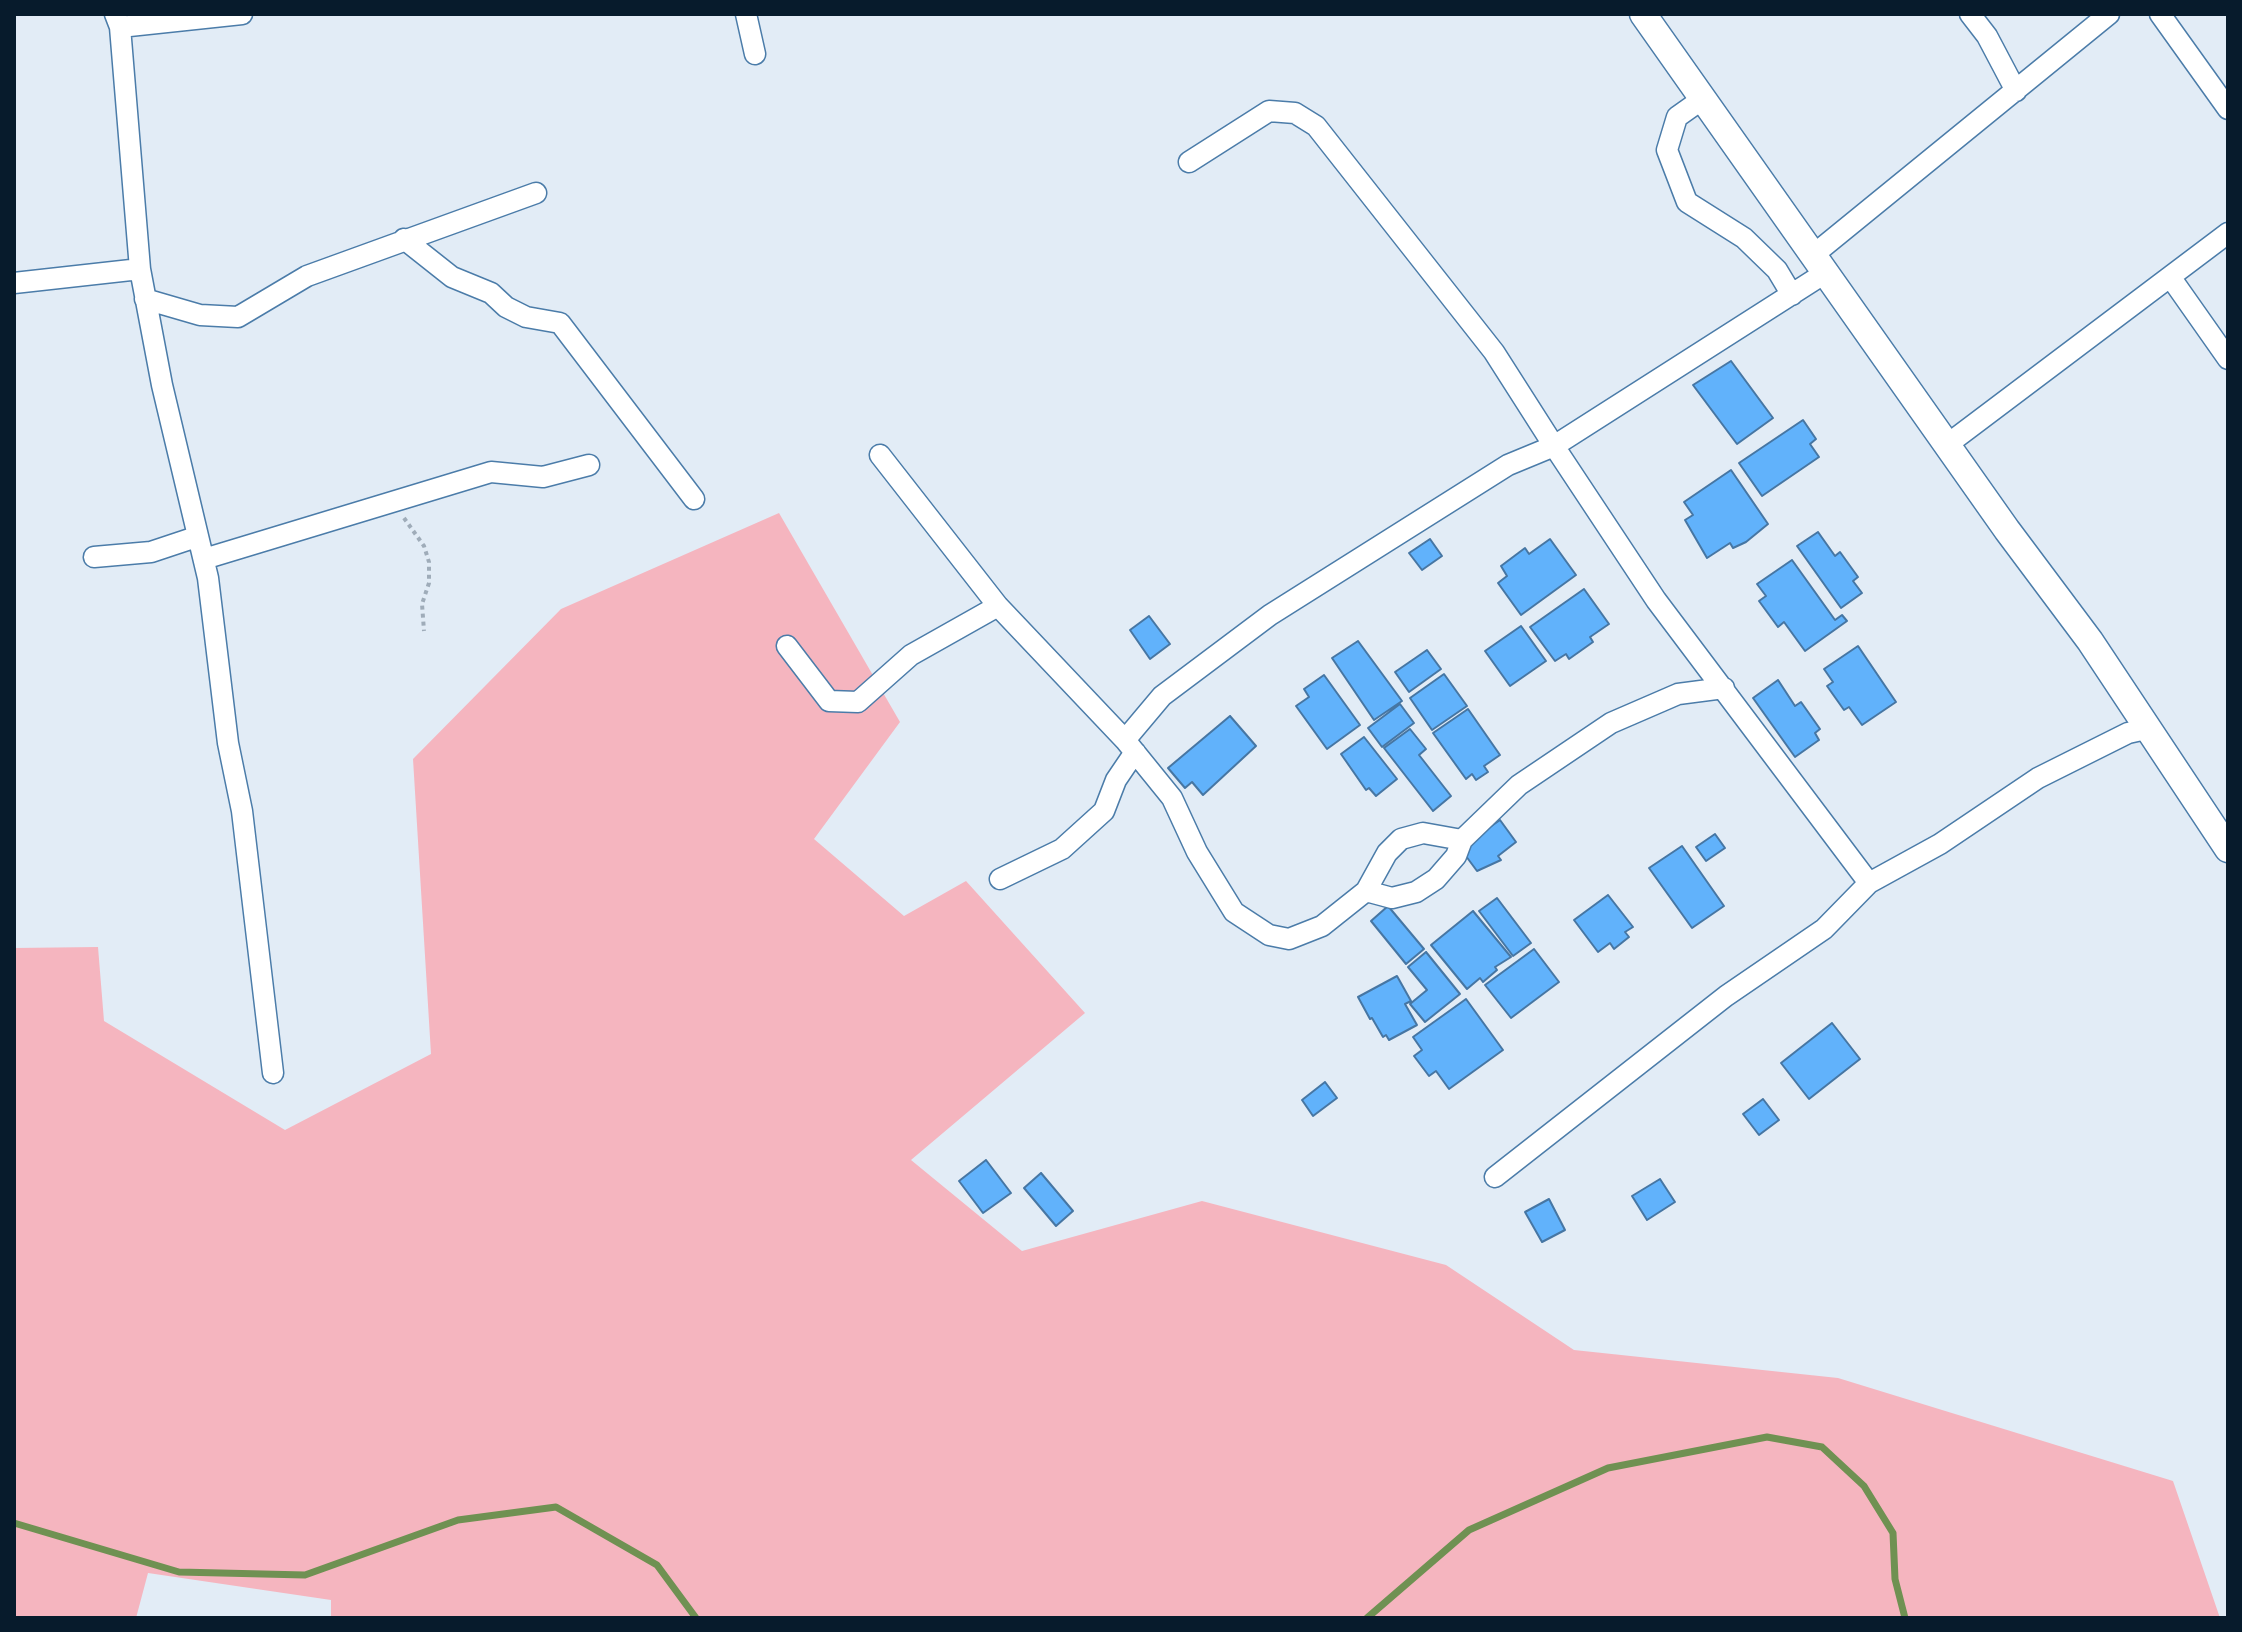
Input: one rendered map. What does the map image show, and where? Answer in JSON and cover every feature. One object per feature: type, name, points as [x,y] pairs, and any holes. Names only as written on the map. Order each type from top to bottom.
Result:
[{"type":"street","points":[[242,14],[118,20],[140,269],[196,537],[204,559],[228,743],[242,811],[273,1073]]},
{"type":"street","points":[[746,14],[755,54]]},
{"type":"street","points":[[1643,14],[1818,265],[2090,641],[2228,849]]},
{"type":"street","points":[[1970,14],[1987,36],[2016,91]]},
{"type":"street","points":[[1000,879],[1062,849],[1104,811],[1130,746],[1162,696],[1270,615],[1508,465],[1554,446],[1792,295],[1818,265],[2016,91],[2109,14]]},
{"type":"street","points":[[2160,14],[2228,109]]},
{"type":"street","points":[[1701,100],[1677,117],[1667,150],[1687,202],[1744,238],[1777,270],[1792,295]]},
{"type":"street","points":[[1189,162],[1269,111],[1295,113],[1316,126],[1494,352],[1656,600],[1705,661],[1869,883]]},
{"type":"street","points":[[145,299],[200,315],[238,317],[307,276],[536,193]]},
{"type":"street","points":[[1948,444],[2228,233]]},
{"type":"street","points":[[404,239],[452,277],[491,293],[506,307],[526,317],[560,323],[694,499]]},
{"type":"street","points":[[14,283],[140,269]]},
{"type":"street","points":[[2171,278],[2228,359]]},
{"type":"street","points":[[880,455],[998,606],[1130,746],[1172,798],[1197,852],[1234,912],[1269,935],[1289,939],[1322,926],[1366,891],[1387,853],[1401,839],[1423,833],[1462,840]]},
{"type":"street","points":[[204,559],[491,472],[543,477],[589,465]]},
{"type":"street","points":[[94,557],[151,552],[196,537]]},
{"type":"street","points":[[787,646],[829,701],[858,702],[911,655],[998,606]]},
{"type":"street","points":[[1678,694],[1705,661]]},
{"type":"street","points":[[1366,891],[1392,898],[1416,892],[1436,879],[1456,856],[1462,840],[1519,785],[1611,723],[1678,694],[1724,688]]},
{"type":"street","points":[[1495,1177],[1726,996],[1824,929],[1869,883],[1940,844],[2038,778],[2128,733],[2146,729]]},
{"type":"path","points":[[389,502],[424,546],[429,562],[429,583],[422,604],[424,631]]},
{"type":"shaded area","points":[[779,513],[900,722],[814,839],[904,916],[966,881],[1085,1013],[911,1160],[1022,1251],[1202,1201],[1446,1265],[1574,1350],[1838,1378],[2173,1481],[2220,1618],[331,1618],[331,1600],[148,1573],[136,1618],[14,1618],[14,948],[98,947],[104,1021],[285,1130],[431,1054],[413,759],[561,609]]},
{"type":"building","points":[[1731,361],[1773,418],[1737,444],[1693,385]]},
{"type":"building","points":[[1803,420],[1816,439],[1810,444],[1819,457],[1762,496],[1739,463]]},
{"type":"building","points":[[1731,470],[1768,524],[1746,542],[1733,548],[1730,543],[1707,558],[1685,520],[1693,515],[1684,502]]},
{"type":"building","points":[[1818,532],[1835,556],[1840,552],[1858,577],[1853,581],[1862,593],[1841,608],[1797,546]]},
{"type":"building","points":[[1430,539],[1442,556],[1422,570],[1409,553]]},
{"type":"building","points":[[1550,539],[1576,575],[1521,615],[1498,583],[1507,576],[1501,566],[1525,548],[1529,554]]},
{"type":"building","points":[[1792,560],[1835,620],[1842,615],[1847,621],[1805,651],[1784,622],[1778,627],[1759,601],[1766,596],[1757,584]]},
{"type":"building","points":[[1584,589],[1609,624],[1590,637],[1593,642],[1569,659],[1566,654],[1555,661],[1530,627]]},
{"type":"building","points":[[1149,616],[1170,644],[1150,659],[1130,630]]},
{"type":"building","points":[[1521,626],[1546,661],[1510,686],[1485,651]]},
{"type":"building","points":[[1358,641],[1402,701],[1374,720],[1332,658]]},
{"type":"building","points":[[1858,646],[1896,702],[1862,725],[1849,707],[1844,710],[1827,686],[1833,682],[1824,669]]},
{"type":"building","points":[[1427,650],[1441,669],[1409,692],[1395,672]]},
{"type":"building","points":[[1444,674],[1467,706],[1432,730],[1410,698]]},
{"type":"building","points":[[1324,675],[1360,725],[1327,749],[1296,706],[1309,697],[1304,689]]},
{"type":"building","points":[[1778,680],[1795,706],[1801,702],[1820,729],[1815,733],[1819,740],[1795,757],[1753,698]]},
{"type":"building","points":[[1400,704],[1414,723],[1382,747],[1368,728]]},
{"type":"building","points":[[1468,709],[1500,755],[1484,766],[1488,772],[1476,780],[1472,774],[1466,779],[1433,733]]},
{"type":"building","points":[[1230,716],[1256,746],[1203,795],[1192,782],[1185,788],[1168,768]]},
{"type":"building","points":[[1410,729],[1426,749],[1419,755],[1451,796],[1433,811],[1384,748]]},
{"type":"building","points":[[1364,737],[1397,779],[1376,796],[1369,788],[1366,790],[1341,754]]},
{"type":"building","points":[[1500,820],[1516,842],[1498,856],[1501,860],[1477,871],[1460,848]]},
{"type":"building","points":[[1715,834],[1725,848],[1706,861],[1696,847]]},
{"type":"building","points":[[1682,846],[1724,906],[1692,928],[1649,868]]},
{"type":"building","points":[[1608,895],[1633,927],[1625,932],[1629,937],[1614,949],[1610,943],[1598,952],[1574,920]]},
{"type":"building","points":[[1497,898],[1531,943],[1513,956],[1479,911]]},
{"type":"building","points":[[1388,906],[1424,949],[1406,964],[1371,921]]},
{"type":"building","points":[[1473,911],[1511,957],[1495,967],[1497,970],[1483,982],[1480,978],[1467,989],[1431,945]]},
{"type":"building","points":[[1534,949],[1559,982],[1511,1018],[1485,985]]},
{"type":"building","points":[[1426,952],[1460,994],[1425,1022],[1410,1004],[1427,990],[1408,967]]},
{"type":"building","points":[[1397,976],[1411,1001],[1405,1004],[1417,1025],[1389,1040],[1386,1035],[1383,1037],[1370,1019],[1358,997]]},
{"type":"building","points":[[1466,999],[1503,1050],[1449,1089],[1436,1071],[1429,1076],[1414,1056],[1422,1050],[1413,1037]]},
{"type":"building","points":[[1832,1023],[1860,1059],[1809,1099],[1781,1063]]},
{"type":"building","points":[[1325,1082],[1337,1098],[1313,1116],[1302,1100]]},
{"type":"building","points":[[1763,1099],[1779,1120],[1759,1135],[1743,1114]]},
{"type":"building","points":[[986,1160],[1011,1193],[983,1213],[959,1181]]},
{"type":"building","points":[[1041,1173],[1073,1211],[1056,1226],[1024,1188]]},
{"type":"building","points":[[1660,1179],[1675,1202],[1647,1220],[1632,1196]]},
{"type":"building","points":[[1549,1199],[1565,1230],[1542,1242],[1525,1212]]},
{"type":"waterway","points":[[1367,1618],[1469,1530],[1608,1468],[1767,1437],[1822,1447],[1864,1486],[1893,1533],[1895,1579],[1905,1618]]},
{"type":"waterway","points":[[14,1523],[179,1572],[305,1575],[458,1520],[556,1507],[657,1565],[696,1618]]}]
